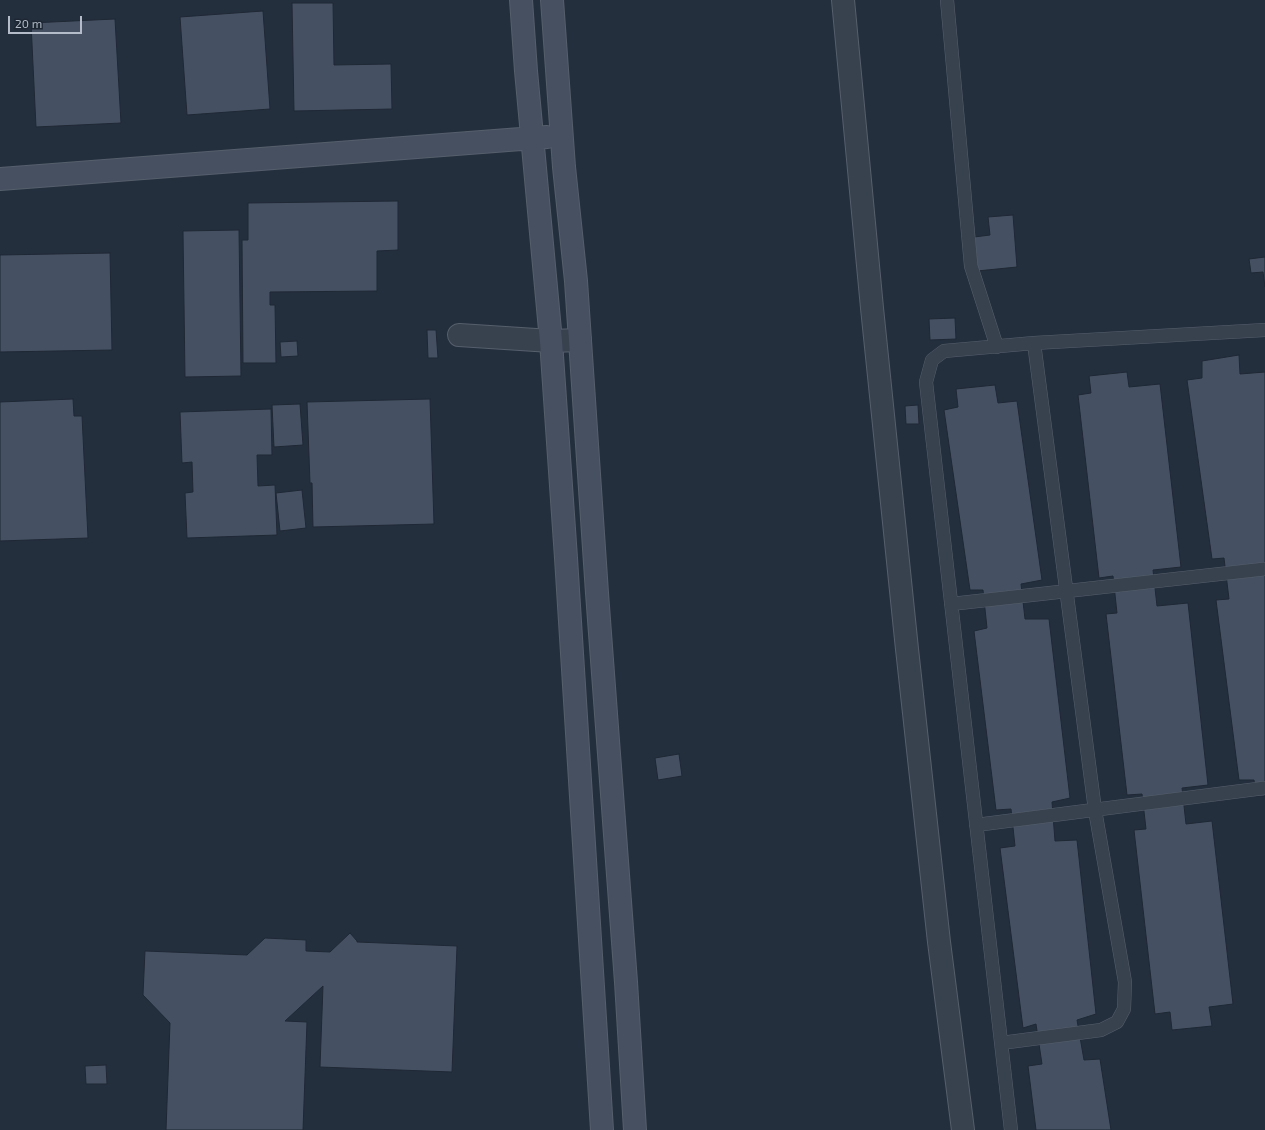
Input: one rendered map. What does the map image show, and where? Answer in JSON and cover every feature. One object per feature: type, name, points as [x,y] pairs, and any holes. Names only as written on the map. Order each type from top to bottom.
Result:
[{"type":"main road","points":[[521,0],[551,341],[602,1130]]},
{"type":"main road","points":[[552,0],[564,167],[576,281],[597,593],[626,982],[635,1130]]},
{"type":"main road","points":[[0,179],[562,136]]},
{"type":"street","points":[[843,0],[872,308],[907,649],[939,942],[962,1120],[962,1130]]},
{"type":"street","points":[[458,335],[551,341],[580,340]]},
{"type":"lane","points":[[947,0],[972,266],[997,347]]},
{"type":"lane","points":[[1011,1130],[926,382],[932,360],[944,351],[1034,343],[1265,330]]},
{"type":"lane","points":[[1001,1043],[1101,1030],[1117,1022],[1124,1009],[1125,982],[1095,810],[1034,343]]},
{"type":"lane","points":[[951,604],[1265,569]]},
{"type":"lane","points":[[976,825],[1265,788]]},
{"type":"building","points":[[292,3],[333,3],[334,65],[391,64],[392,109],[294,111]]},
{"type":"building","points":[[263,11],[270,109],[187,115],[180,17]]},
{"type":"building","points":[[115,19],[121,123],[36,127],[31,23]]},
{"type":"building","points":[[398,201],[398,250],[377,251],[377,291],[270,292],[270,305],[275,305],[276,363],[243,363],[242,240],[248,240],[248,203]]},
{"type":"building","points":[[1013,215],[1017,267],[977,271],[974,237],[990,235],[988,217]]},
{"type":"building","points":[[239,230],[241,376],[185,377],[183,231]]},
{"type":"building","points":[[110,253],[112,350],[0,352],[0,255]]},
{"type":"building","points":[[1265,257],[1265,287],[1263,272],[1251,273],[1249,259]]},
{"type":"building","points":[[955,318],[956,339],[930,340],[929,319]]},
{"type":"building","points":[[427,330],[436,330],[438,358],[428,358]]},
{"type":"building","points":[[297,341],[298,356],[281,357],[280,342]]},
{"type":"building","points":[[1239,355],[1240,374],[1265,372],[1265,796],[1256,796],[1254,780],[1239,780],[1216,600],[1229,599],[1224,558],[1212,559],[1187,380],[1202,378],[1202,361]]},
{"type":"building","points":[[1127,372],[1129,387],[1160,384],[1181,567],[1153,570],[1157,606],[1188,603],[1208,785],[1182,788],[1186,824],[1212,821],[1233,1004],[1209,1007],[1212,1026],[1172,1030],[1170,1012],[1155,1014],[1134,830],[1146,829],[1142,794],[1127,795],[1106,614],[1117,613],[1113,576],[1099,578],[1078,395],[1091,393],[1089,376]]},
{"type":"building","points":[[995,385],[998,403],[1017,401],[1042,580],[1021,584],[1025,619],[1049,619],[1070,798],[1052,802],[1055,841],[1077,840],[1096,1014],[1077,1020],[1084,1060],[1100,1059],[1111,1130],[1036,1130],[1028,1066],[1042,1064],[1036,1024],[1023,1028],[1000,848],[1015,846],[1011,809],[996,810],[974,631],[987,628],[983,590],[970,590],[944,410],[958,407],[956,389]]},
{"type":"building","points":[[73,399],[74,416],[82,416],[88,538],[0,541],[0,402]]},
{"type":"building","points":[[430,399],[434,524],[313,527],[307,402]]},
{"type":"building","points":[[300,404],[303,445],[274,447],[272,405]]},
{"type":"building","points":[[918,405],[919,424],[906,424],[905,406]]},
{"type":"building","points":[[271,409],[272,455],[257,455],[258,486],[275,485],[277,535],[187,538],[185,493],[193,492],[192,462],[182,463],[180,412]]},
{"type":"building","points":[[302,490],[306,528],[280,531],[276,493]]},
{"type":"building","points":[[679,754],[682,776],[658,780],[655,758]]},
{"type":"building","points":[[350,933],[357,942],[457,946],[452,1072],[320,1067],[323,986],[285,1021],[307,1022],[303,1130],[166,1130],[170,1023],[143,995],[145,951],[247,955],[265,938],[306,940],[306,951],[330,952]]},
{"type":"building","points":[[106,1065],[107,1084],[86,1084],[85,1066]]}]
